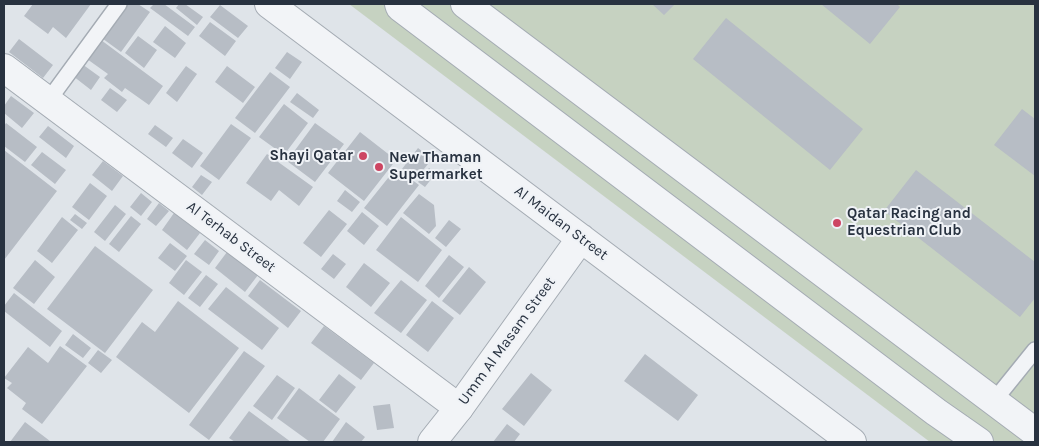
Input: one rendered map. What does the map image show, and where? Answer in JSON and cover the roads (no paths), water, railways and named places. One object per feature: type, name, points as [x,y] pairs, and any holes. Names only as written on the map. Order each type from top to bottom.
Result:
[{"type":"street","name":"Al Maidan Street","points":[[269,4],[852,442]]},
{"type":"street","points":[[398,4],[415,19],[979,442]]},
{"type":"street","points":[[465,4],[1035,432]]},
{"type":"street","name":"Al Terhab Street","points":[[4,68],[459,408]]},
{"type":"street","name":"Umm Al Masam Street","points":[[432,442],[459,408],[581,238]]},
{"type":"lane","points":[[48,100],[119,4]]},
{"type":"lane","points":[[994,402],[1035,350]]},
{"type":"place","name":"Shayi Qatar","points":[[363,156]]},
{"type":"place","name":"New Thaman Supermarket","points":[[379,167]]},
{"type":"place","name":"Qatar Racing and Equestrian Club","points":[[837,223]]}]
